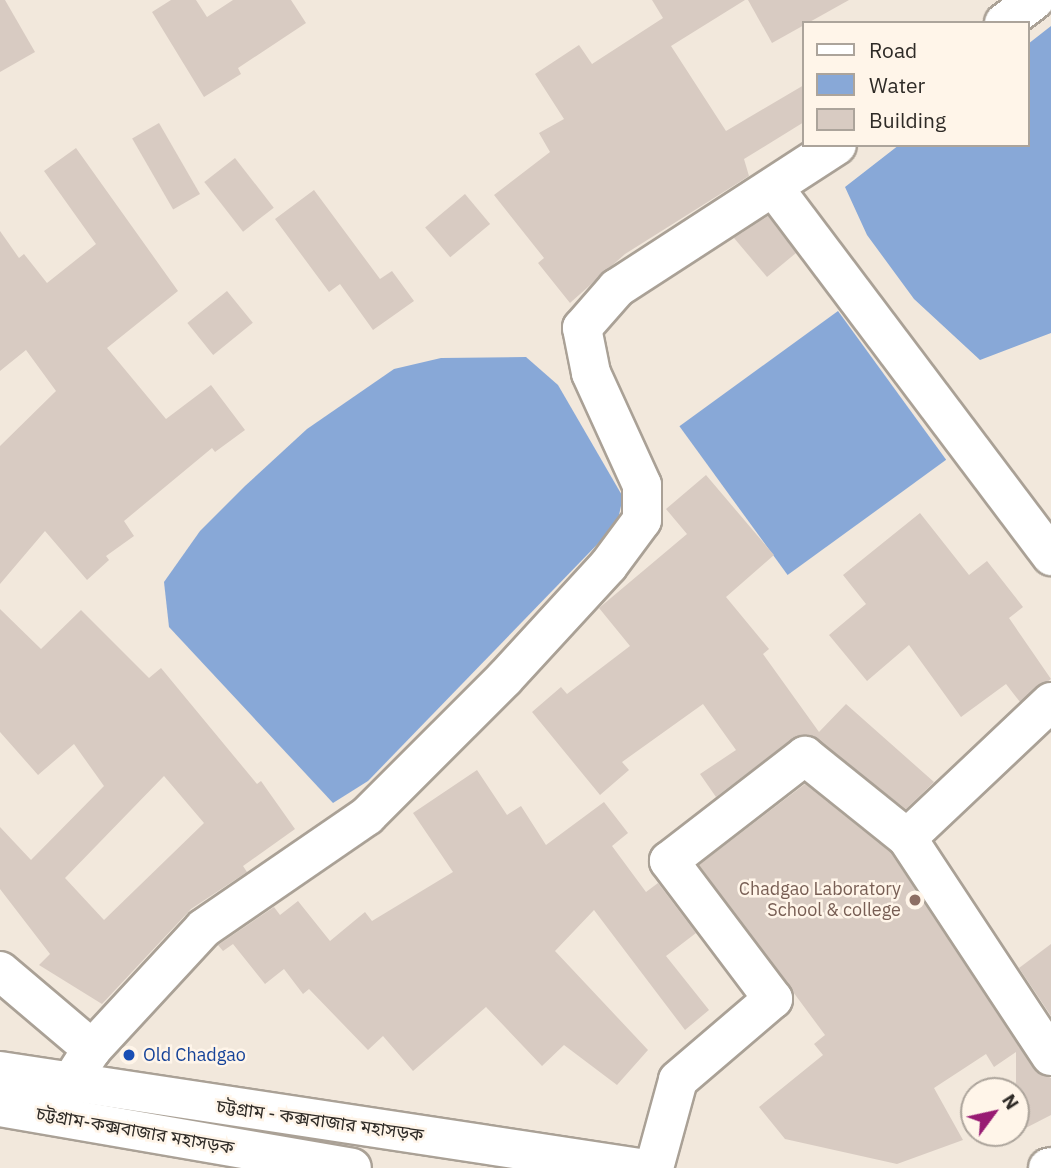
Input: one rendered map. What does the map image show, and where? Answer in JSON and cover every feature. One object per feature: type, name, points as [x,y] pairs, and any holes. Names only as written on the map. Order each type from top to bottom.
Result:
[{"type":"main road","points":[[1007,21],[1035,0]]},
{"type":"main road","points":[[70,1083],[92,1049],[204,928],[367,816],[504,679],[608,566],[642,520],[642,485],[591,373],[582,328],[617,288],[714,221],[774,188],[834,147]]},
{"type":"main road","points":[[774,188],[1051,556]]},
{"type":"main road","points":[[907,838],[1051,702]]},
{"type":"main road","points":[[654,1168],[678,1080],[773,999],[669,861],[805,756],[907,838],[1051,1056]]},
{"type":"main road","points":[[0,971],[92,1049]]},
{"type":"main road","name":"চট্টগ্রাম - কক্সবাজার মহাসড়ক","points":[[0,1072],[640,1168]]},
{"type":"main road","name":"চট্টগ্রাম-কক্সবাজার মহাসড়ক","points":[[0,1107],[352,1168]]},
{"type":"water","points":[[1051,26],[1051,333],[980,360],[914,299],[867,235],[845,187],[896,147],[1030,147],[1030,42]]},
{"type":"water","points":[[838,311],[946,460],[788,575],[679,426]]},
{"type":"water","points":[[526,357],[558,385],[623,497],[617,524],[368,781],[333,803],[169,627],[164,582],[200,531],[245,486],[307,429],[394,369],[441,358]]},
{"type":"building","points":[[0,0],[5,0],[35,52],[0,72]]},
{"type":"building","points":[[171,0],[196,0],[207,17],[233,0],[291,0],[306,23],[238,68],[241,74],[204,97],[152,12]]},
{"type":"building","points":[[652,0],[745,0],[671,46],[726,131],[802,86],[802,123],[744,159],[749,176],[625,254],[570,303],[538,263],[544,258],[494,195],[550,152],[539,133],[564,119],[535,74],[579,45],[592,64],[663,18]]},
{"type":"building","points":[[748,0],[849,0],[811,21],[802,21],[802,26],[772,43]]},
{"type":"building","points":[[159,123],[200,194],[173,210],[132,138]]},
{"type":"building","points":[[76,148],[178,291],[107,348],[166,419],[211,385],[245,430],[215,452],[212,448],[124,521],[134,536],[106,556],[109,560],[87,580],[45,531],[0,584],[0,446],[56,391],[26,350],[0,371],[0,231],[19,258],[24,254],[47,283],[96,244],[44,171]]},
{"type":"building","points":[[235,158],[274,208],[243,232],[204,182]]},
{"type":"building","points":[[314,190],[380,279],[392,271],[414,301],[373,330],[340,284],[329,292],[275,219]]},
{"type":"building","points":[[465,194],[490,224],[450,257],[425,227]]},
{"type":"building","points":[[768,216],[796,253],[767,277],[734,238]]},
{"type":"building","points":[[227,291],[253,323],[213,355],[187,323]]},
{"type":"building","points":[[706,475],[774,555],[726,597],[769,649],[763,654],[819,732],[846,704],[934,782],[906,809],[809,735],[792,739],[716,797],[700,774],[736,750],[703,704],[622,762],[629,770],[600,795],[532,712],[561,687],[567,694],[630,646],[599,608],[687,534],[666,509]]},
{"type":"building","points":[[920,513],[969,575],[987,561],[1023,607],[1009,618],[1051,679],[1020,702],[1006,684],[961,717],[909,645],[867,681],[829,635],[866,604],[843,575]]},
{"type":"building","points":[[0,609],[41,649],[81,610],[149,678],[161,668],[257,784],[261,781],[295,829],[243,866],[247,872],[191,909],[102,1004],[39,965],[50,954],[0,889],[0,827],[31,860],[104,786],[74,744],[38,775],[0,732]],"holes":[[[164,776],[204,823],[104,920],[65,878]]]},
{"type":"building","points":[[477,770],[507,815],[521,806],[546,845],[604,802],[628,833],[612,846],[646,892],[658,883],[696,933],[666,956],[709,1010],[685,1030],[594,910],[555,951],[648,1050],[617,1085],[564,1045],[542,1066],[486,1007],[413,1071],[383,1036],[368,1050],[309,989],[303,994],[284,969],[265,984],[233,944],[223,951],[218,945],[274,907],[280,915],[298,901],[330,941],[365,912],[372,921],[453,872],[413,813]]},
{"type":"building","points":[[805,784],[891,853],[1033,1068],[1051,1078],[1051,1115],[1030,1126],[1030,1077],[1016,1077],[1016,1052],[994,1067],[986,1054],[934,1088],[960,1135],[960,1141],[897,1164],[785,1139],[759,1107],[823,1055],[814,1044],[825,1035],[699,865]]},
{"type":"building","points":[[1051,944],[1051,1016],[1019,968]]},
{"type":"place","name":"Chadgao Laboratory School & college","points":[[915,900]]},
{"type":"place","name":"Old Chadgao","points":[[129,1055]]}]
